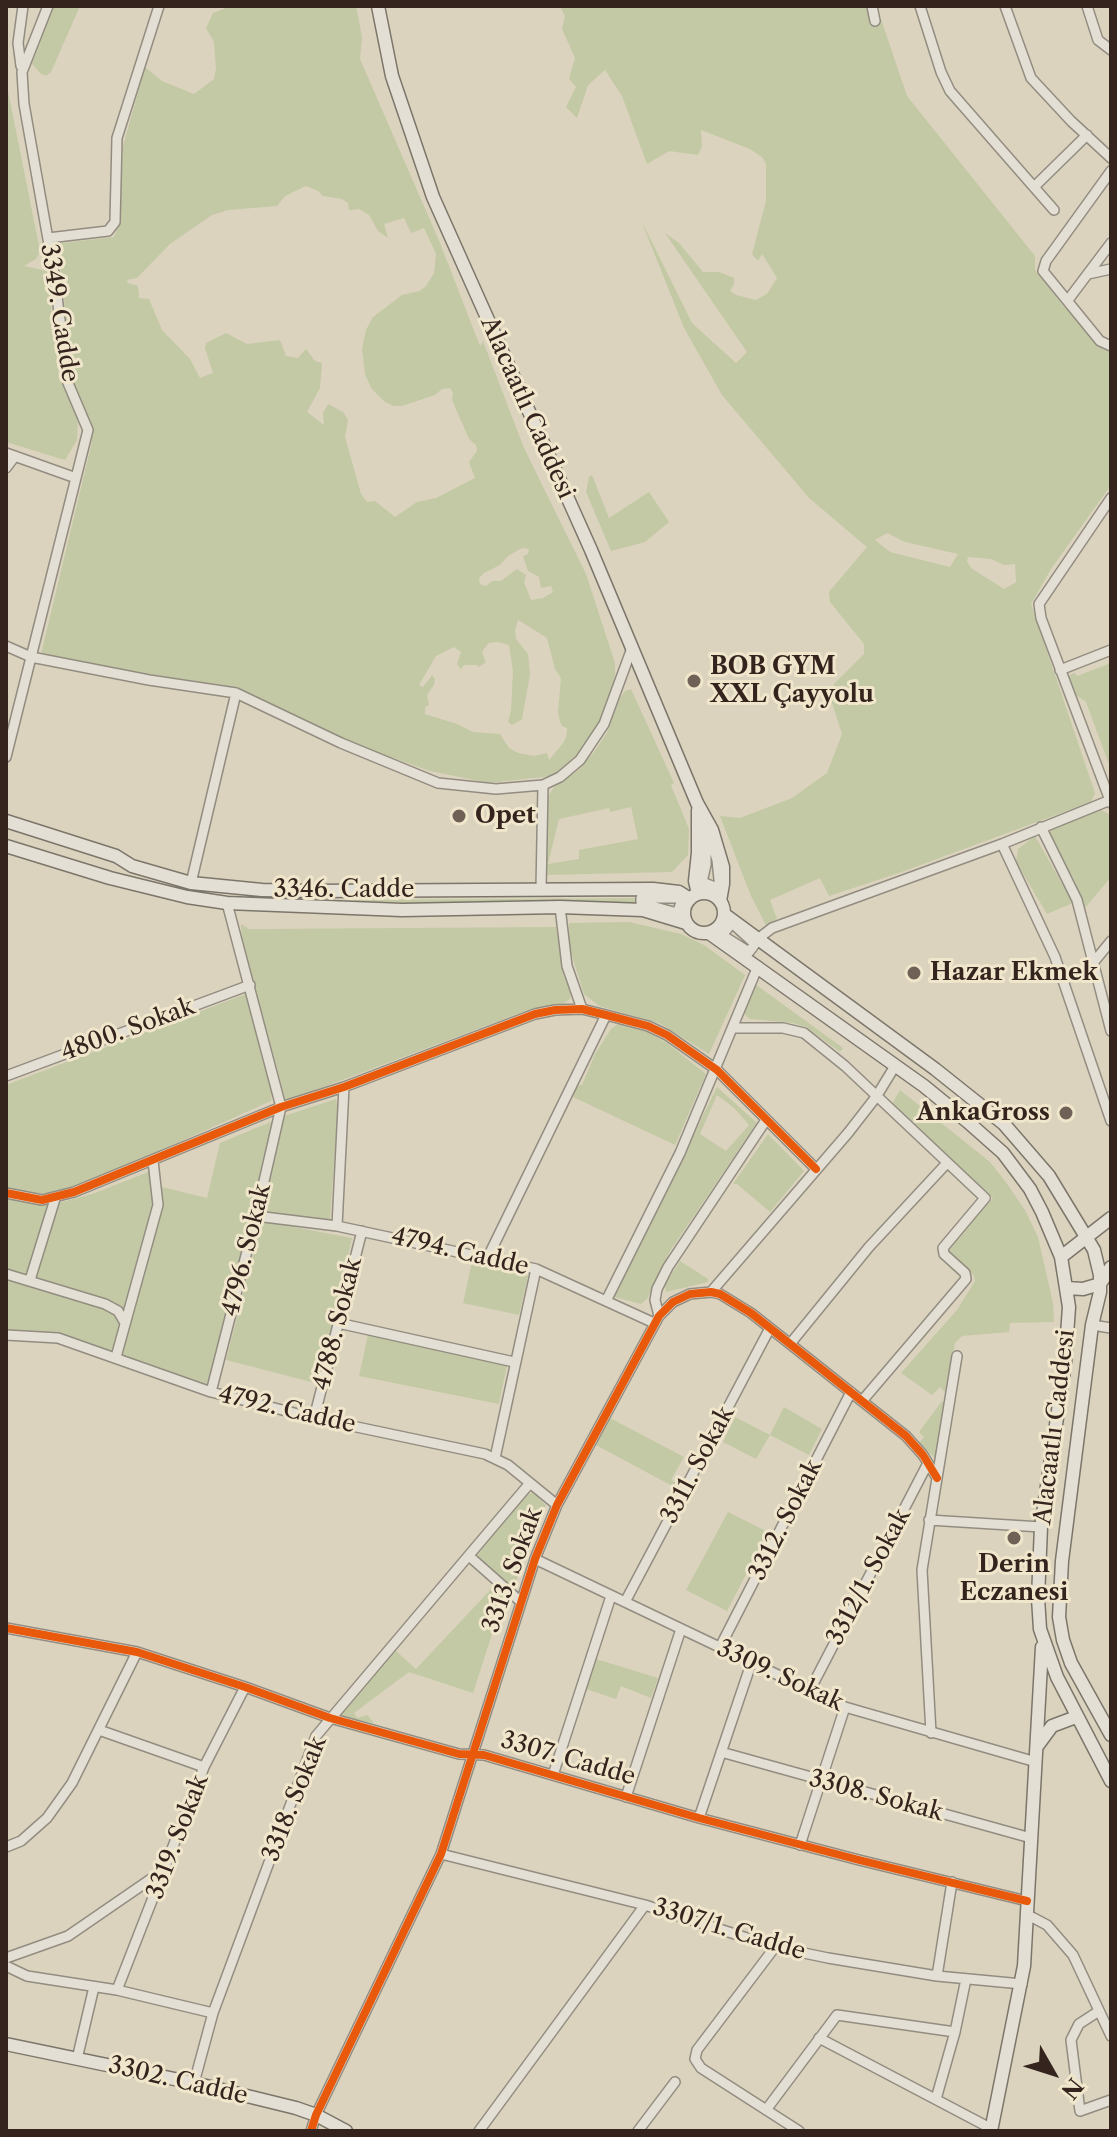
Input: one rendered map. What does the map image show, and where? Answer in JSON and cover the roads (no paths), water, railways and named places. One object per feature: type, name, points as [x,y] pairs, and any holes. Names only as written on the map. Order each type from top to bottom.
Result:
[{"type":"main road","name":"Alacaatlı Caddesi","points":[[378,6],[392,76],[433,197],[633,646],[719,849],[724,906],[759,938],[1004,1124],[1049,1176],[1098,1261],[1100,1284],[1062,1561],[1059,1617],[1071,1663],[1111,1735]]},
{"type":"main road","name":"Alacaatlı Caddesi","points":[[690,898],[695,881],[699,835],[697,803]]},
{"type":"main road","name":"3346. Cadde","points":[[6,821],[116,856],[132,866],[191,883],[262,890],[665,889],[690,898]]},
{"type":"main road","name":"3346. Cadde","points":[[6,846],[120,880],[187,897],[227,903],[402,910],[560,907],[643,910],[686,923]]},
{"type":"main road","points":[[712,895],[724,906],[720,926],[709,933],[697,932],[686,923],[685,908],[690,898],[712,895]]},
{"type":"main road","name":"Alacaatlı Caddesi","points":[[709,933],[958,1114],[1003,1153],[1030,1189],[1061,1257],[1069,1324],[1041,1527],[1038,1598],[1042,1640],[1076,1717],[1111,1781]]},
{"type":"main road","points":[[1061,1257],[1111,1218]]},
{"type":"main road","points":[[1067,1288],[1083,1289],[1100,1284],[1111,1267]]},
{"type":"main road","points":[[991,2130],[1022,1984],[1042,1640]]},
{"type":"main road","points":[[1036,1755],[1052,1726],[1076,1717]]},
{"type":"main road","name":"3302. Cadde","points":[[6,2044],[194,2083],[316,2115],[346,2131]]},
{"type":"street","points":[[22,72],[18,43],[23,6]]},
{"type":"street","name":"3349. Cadde","points":[[6,756],[88,430],[68,383],[48,238],[24,104],[22,72],[48,6]]},
{"type":"street","points":[[48,238],[108,231],[115,222],[117,138],[159,6]]},
{"type":"street","points":[[872,6],[875,21]]},
{"type":"street","points":[[920,6],[950,91],[1054,210]]},
{"type":"street","points":[[1005,6],[1031,78],[1111,158]]},
{"type":"street","points":[[1087,6],[1093,31],[1098,40],[1111,50]]},
{"type":"street","points":[[1034,187],[1087,135]]},
{"type":"street","points":[[1111,171],[1046,261],[1043,271],[1100,341],[1111,346]]},
{"type":"street","points":[[1068,300],[1111,243]]},
{"type":"street","points":[[1088,274],[1111,269]]},
{"type":"street","points":[[6,468],[10,454],[76,478]]},
{"type":"street","points":[[759,938],[772,928],[1110,802],[1041,618],[1039,604],[1111,498]]},
{"type":"street","points":[[6,646],[31,657],[236,693],[341,743],[438,783],[496,789],[543,785],[560,777],[580,760],[595,741],[611,708],[633,646]]},
{"type":"street","points":[[1060,670],[1111,650]]},
{"type":"street","points":[[191,883],[236,693]]},
{"type":"street","points":[[541,889],[543,785]]},
{"type":"street","points":[[705,822],[713,845],[724,906],[702,882],[706,849],[702,823],[705,822]]},
{"type":"street","points":[[1041,827],[1077,900],[1111,1031]]},
{"type":"street","points":[[1002,844],[1055,957],[1111,1121]]},
{"type":"street","points":[[227,903],[281,1107]]},
{"type":"street","points":[[560,907],[567,966],[582,1009]]},
{"type":"street","points":[[1093,963],[1111,941]]},
{"type":"street","points":[[606,1301],[680,1153],[758,966]]},
{"type":"street","name":"4800. Sokak","points":[[6,1076],[250,985]]},
{"type":"street","points":[[6,1193],[26,1199],[55,1199],[281,1107],[344,1087],[535,1014],[582,1009],[648,1026],[667,1035],[717,1070],[816,1169]]},
{"type":"street","points":[[488,1257],[606,1015]]},
{"type":"street","points":[[732,1028],[783,1028],[804,1033],[845,1066],[985,1198],[943,1248],[944,1254],[967,1277],[862,1401]]},
{"type":"street","points":[[895,1066],[876,1097],[711,1292],[770,1328],[906,1436],[937,1478]]},
{"type":"street","points":[[337,1226],[344,1087]]},
{"type":"street","name":"4796. Sokak","points":[[211,1392],[281,1107]]},
{"type":"street","points":[[656,1320],[657,1289],[668,1267],[766,1120]]},
{"type":"street","points":[[116,1357],[158,1205],[153,1161]]},
{"type":"street","points":[[790,1344],[869,1247],[947,1163]]},
{"type":"street","points":[[30,1280],[55,1199]]},
{"type":"street","name":"4794. Cadde","points":[[256,1216],[337,1226],[536,1269],[656,1320]]},
{"type":"street","name":"4788. Sokak","points":[[314,1418],[362,1231]]},
{"type":"street","points":[[495,1458],[536,1269]]},
{"type":"street","points":[[6,1274],[113,1307],[125,1323]]},
{"type":"street","name":"3313. Sokak","points":[[311,2131],[441,1854],[535,1559],[557,1505],[656,1320],[673,1302],[690,1294],[711,1292]]},
{"type":"street","points":[[338,1323],[514,1362]]},
{"type":"street","points":[[1092,1325],[1111,1328]]},
{"type":"street","name":"3311. Sokak","points":[[625,1602],[770,1328]]},
{"type":"street","name":"4792. Cadde","points":[[6,1335],[58,1338],[211,1392],[314,1418],[476,1451],[495,1458],[557,1505]]},
{"type":"street","points":[[931,1733],[922,1570],[957,1356]]},
{"type":"street","name":"3312. Sokak","points":[[720,1647],[851,1392]]},
{"type":"street","name":"3312/1. Sokak","points":[[810,1690],[928,1463]]},
{"type":"street","name":"3318. Sokak","points":[[194,2083],[213,2013],[316,1736],[530,1483]]},
{"type":"street","points":[[929,1520],[1041,1527]]},
{"type":"street","points":[[469,1556],[521,1602]]},
{"type":"street","name":"3309. Sokak","points":[[535,1559],[845,1707],[931,1733],[1036,1755]]},
{"type":"street","points":[[553,1775],[611,1596]]},
{"type":"street","name":"3307. Cadde","points":[[6,1628],[137,1652],[330,1718],[459,1754],[484,1755],[699,1818],[952,1882],[1027,1907],[1058,1935],[1085,1976],[1111,2036]]},
{"type":"street","points":[[626,1797],[681,1629]]},
{"type":"street","points":[[6,1847],[21,1841],[47,1818],[72,1783],[137,1652]]},
{"type":"street","points":[[699,1818],[752,1661]]},
{"type":"street","name":"3319. Sokak","points":[[117,1990],[204,1767],[245,1687]]},
{"type":"street","points":[[800,1845],[845,1707]]},
{"type":"street","points":[[99,1730],[204,1767]]},
{"type":"street","name":"3308. Sokak","points":[[721,1752],[1031,1838]]},
{"type":"street","name":"3307/1. Cadde","points":[[441,1854],[645,1905],[775,1947],[937,1976],[1022,1984]]},
{"type":"street","points":[[6,1958],[68,1936],[164,1870]]},
{"type":"street","points":[[937,1976],[952,1882]]},
{"type":"street","points":[[479,2131],[645,1905]]},
{"type":"street","points":[[775,1947],[697,2050],[695,2059],[701,2068],[799,2131]]},
{"type":"street","points":[[6,1966],[27,1976],[117,1990],[213,2013]]},
{"type":"street","points":[[936,2099],[966,1979]]},
{"type":"street","points":[[77,2059],[94,1987]]},
{"type":"street","points":[[1099,2011],[1075,2029],[1071,2040],[1080,2111],[1111,2100]]},
{"type":"street","points":[[766,2110],[837,2015],[955,2032]]},
{"type":"street","points":[[819,2038],[991,2130]]},
{"type":"street","points":[[638,2131],[675,2082]]},
{"type":"place","name":"BOB GYM XXL Çayyolu","points":[[694,681]]},
{"type":"place","name":"Opet","points":[[459,816]]},
{"type":"place","name":"Hazar Ekmek","points":[[914,973]]},
{"type":"place","name":"AnkaGross","points":[[1066,1113]]},
{"type":"place","name":"Derin Eczanesi","points":[[1014,1538]]}]
